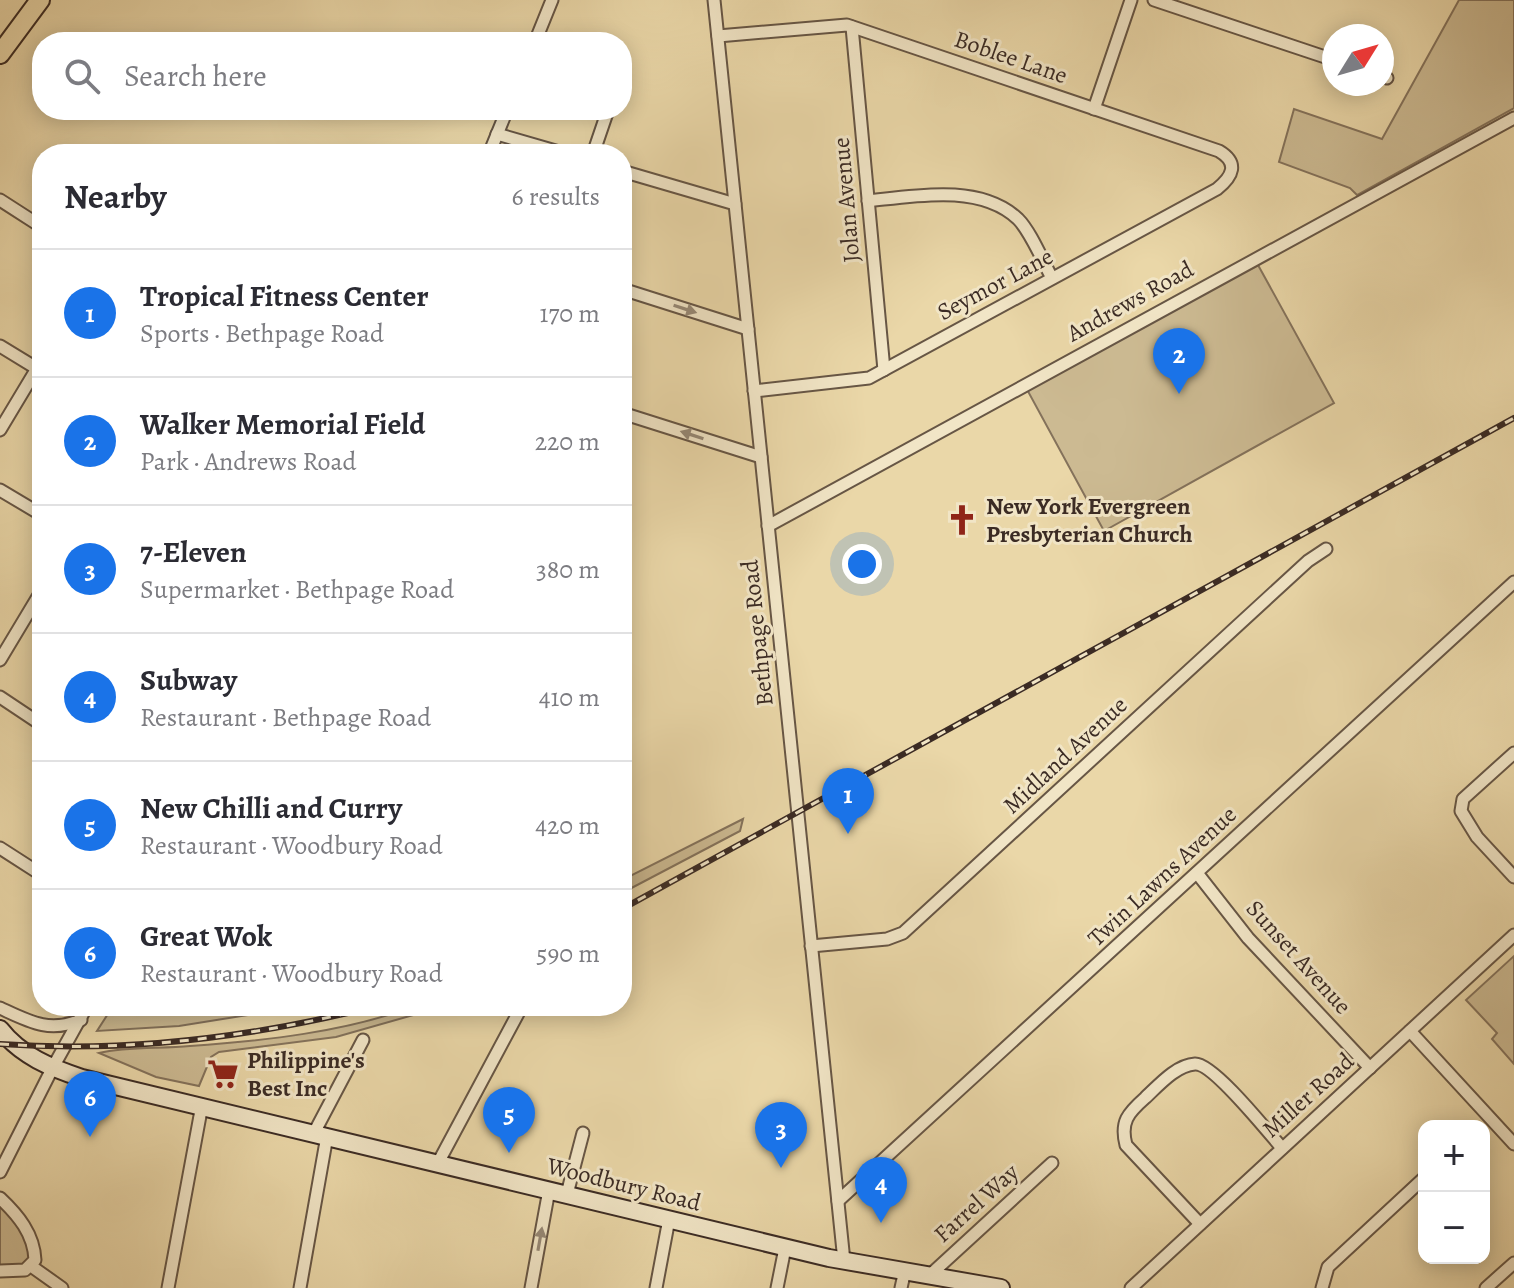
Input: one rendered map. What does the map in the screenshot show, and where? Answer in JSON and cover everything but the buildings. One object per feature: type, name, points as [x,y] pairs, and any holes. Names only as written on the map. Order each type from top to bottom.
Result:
[{"type":"main road","points":[[0,54],[40,0]]},
{"type":"main road","points":[[0,1029],[9,1040],[52,1069]]},
{"type":"main road","name":"Woodbury Road","points":[[52,1069],[785,1248],[1001,1288]]},
{"type":"street","points":[[539,32],[552,0]]},
{"type":"street","name":"Bethpage Road","points":[[714,0],[844,1261]]},
{"type":"street","points":[[1094,109],[1131,0]]},
{"type":"street","points":[[1154,0],[1322,56]]},
{"type":"street","name":"Boblee Lane","points":[[718,36],[818,26],[852,27],[1219,151],[1229,157],[1233,165]]},
{"type":"street","name":"Jolan Avenue","points":[[852,27],[884,370]]},
{"type":"street","name":"Andrews Road","points":[[768,526],[1514,118]]},
{"type":"street","points":[[493,144],[503,120]]},
{"type":"street","points":[[596,144],[605,120]]},
{"type":"street","points":[[497,134],[532,144]]},
{"type":"street","name":"Seymor Lane","points":[[754,391],[869,378],[1217,189],[1231,176],[1233,165]]},
{"type":"street","points":[[632,174],[735,204]]},
{"type":"street","points":[[868,201],[952,193],[998,206],[1019,220],[1052,278]]},
{"type":"street","points":[[0,200],[32,221]]},
{"type":"street","points":[[632,292],[748,329]]},
{"type":"street","points":[[0,346],[32,363]]},
{"type":"street","points":[[0,430],[32,380]]},
{"type":"street","points":[[632,416],[761,457]]},
{"type":"street","points":[[0,490],[32,509]]},
{"type":"street","name":"Midland Avenue","points":[[811,946],[887,939],[903,933],[1304,564],[1326,549]]},
{"type":"street","name":"Twin Lawns Avenue","points":[[838,1201],[1514,582]]},
{"type":"street","points":[[0,660],[32,607]]},
{"type":"street","points":[[0,697],[32,718]]},
{"type":"street","points":[[1514,753],[1463,799],[1461,811],[1477,837],[1514,877]]},
{"type":"street","points":[[0,848],[32,869]]},
{"type":"street","name":"Sunset Avenue","points":[[1197,873],[1248,938],[1370,1068]]},
{"type":"street","name":"Miller Road","points":[[1131,1288],[1514,935]]},
{"type":"street","points":[[0,1008],[43,1026],[58,1027],[81,1020]]},
{"type":"street","points":[[0,1172],[83,1016]]},
{"type":"street","points":[[438,1163],[517,1016]]},
{"type":"street","points":[[1410,1031],[1483,1120]]},
{"type":"street","points":[[300,1288],[321,1134],[363,1040]]},
{"type":"street","points":[[1200,1224],[1126,1145],[1122,1131],[1124,1120],[1145,1098],[1179,1069],[1195,1064],[1205,1066],[1282,1148]]},
{"type":"street","points":[[168,1288],[202,1105]]},
{"type":"street","points":[[1490,1126],[1514,1144]]},
{"type":"street","points":[[567,1194],[583,1133]]},
{"type":"street","name":"Farrel Way","points":[[930,1275],[1052,1163]]},
{"type":"street","points":[[1322,1288],[1328,1267],[1418,1184]]},
{"type":"street","points":[[531,1288],[549,1190]]},
{"type":"street","points":[[0,1198],[26,1228],[35,1253],[31,1266],[25,1270],[0,1271]]},
{"type":"street","points":[[656,1288],[669,1219]]},
{"type":"street","points":[[777,1288],[785,1248]]},
{"type":"street","points":[[1486,1288],[1514,1263]]},
{"type":"street","points":[[31,1266],[62,1288]]},
{"type":"street","points":[[901,1288],[905,1270]]},
{"type":"shaded area","points":[[1459,0],[1514,0],[1514,108],[1357,195],[1350,188],[1279,162],[1294,109],[1382,139]]},
{"type":"shaded area","points":[[1258,265],[1334,403],[1104,531],[1024,384]]},
{"type":"shaded area","points":[[743,819],[740,831],[632,888],[632,875]]},
{"type":"shaded area","points":[[1514,956],[1514,1064],[1492,1039],[1497,1033],[1466,1000]]},
{"type":"shaded area","points":[[107,1016],[242,1016],[179,1026],[97,1031]]},
{"type":"shaded area","points":[[385,1016],[410,1016],[336,1037],[219,1052],[211,1057],[199,1086],[156,1077],[99,1053],[246,1041],[361,1023]]},
{"type":"shaded area","points":[[0,1202],[31,1243],[31,1265],[0,1269]]},
{"type":"railway","points":[[632,903],[1514,418]]},
{"type":"railway","points":[[0,1044],[143,1044],[237,1034],[335,1016]]},
{"type":"place","name":"Walker Memorial Field","points":[[1179,394]]},
{"type":"place","name":"New York Evergreen Presbyterian Church","points":[[962,520]]},
{"type":"place","name":"Tropical Fitness Center","points":[[848,834]]},
{"type":"place","name":"Philippine's Best Inc","points":[[223,1074]]},
{"type":"place","name":"Great Wok","points":[[90,1137]]},
{"type":"place","name":"New Chilli and Curry","points":[[509,1153]]},
{"type":"place","name":"7-Eleven","points":[[781,1168]]},
{"type":"place","name":"Subway","points":[[881,1223]]}]
